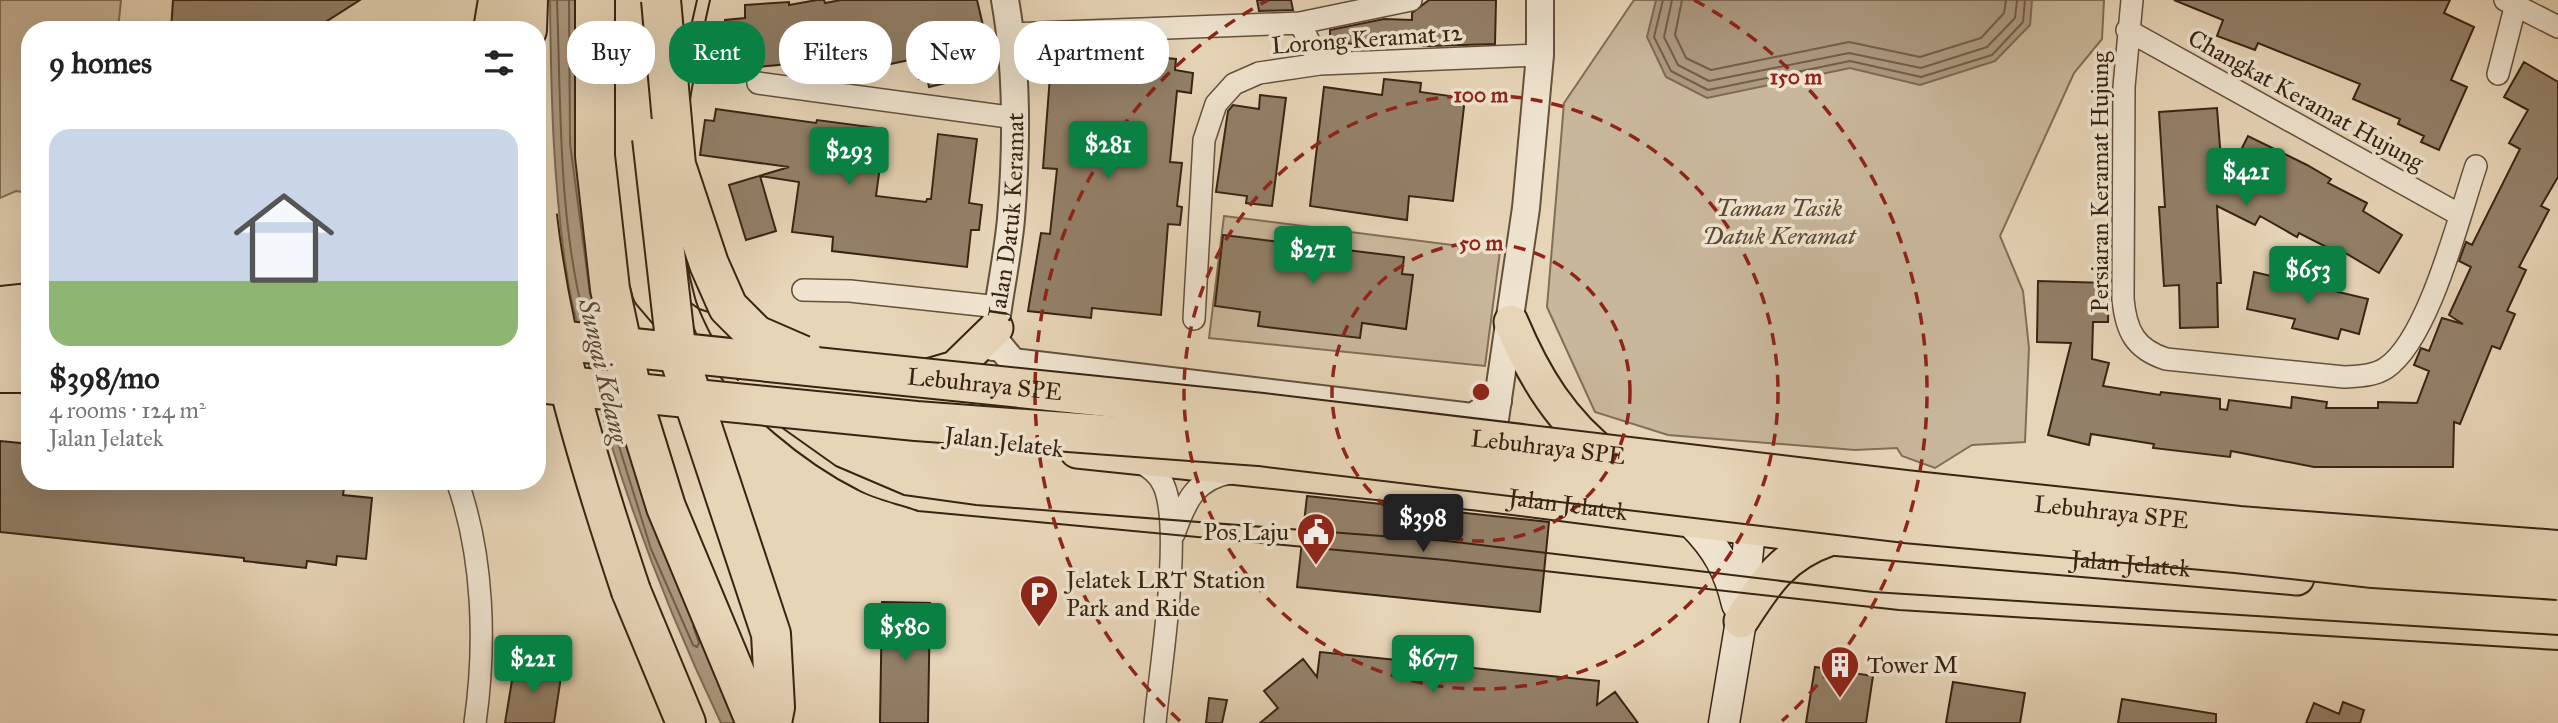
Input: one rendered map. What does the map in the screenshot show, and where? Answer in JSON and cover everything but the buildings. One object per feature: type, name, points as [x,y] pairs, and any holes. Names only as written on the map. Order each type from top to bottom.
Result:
[{"type":"highway","points":[[494,21],[497,0]]},
{"type":"highway","points":[[527,0],[527,21]]},
{"type":"highway","points":[[595,0],[595,156],[610,289],[636,410],[666,507],[756,723]]},
{"type":"highway","points":[[632,0],[630,42],[634,164],[643,262],[652,292],[669,312],[690,327],[787,359]]},
{"type":"highway","points":[[659,0],[676,165],[709,264],[728,307],[756,335],[809,358],[1262,413]]},
{"type":"highway","points":[[659,0],[651,151],[676,348],[771,634],[775,707],[772,723]]},
{"type":"highway","points":[[0,281],[21,280]]},
{"type":"highway","points":[[546,287],[584,450],[631,591],[662,671],[686,723]]},
{"type":"highway","points":[[0,306],[21,304]]},
{"type":"highway","name":"Lebuhraya SPE","points":[[546,336],[1262,413],[1895,489],[2239,526],[2558,550]]},
{"type":"highway","points":[[0,342],[21,341]]},
{"type":"highway","points":[[0,373],[21,373]]},
{"type":"highway","name":"Lebuhraya SPE","points":[[546,383],[916,421],[1259,446],[1905,523],[2236,552],[2372,568],[2558,580]]},
{"type":"highway","points":[[546,401],[916,421]]},
{"type":"highway","points":[[662,671],[672,723]]},
{"type":"main road","points":[[0,288],[21,287]]},
{"type":"main road","points":[[1511,322],[1536,377],[1553,403],[1574,428],[1622,468]]},
{"type":"main road","points":[[915,379],[955,368],[996,325]]},
{"type":"main road","name":"Jalan Jelatek","points":[[546,336],[689,352],[787,359],[915,379],[1491,448],[1622,468],[2558,542]]},
{"type":"main road","points":[[0,357],[21,354]]},
{"type":"main road","name":"Jalan Jelatek","points":[[546,383],[688,397],[836,421],[1041,448],[1483,494],[1750,530],[2413,588],[2558,597]]},
{"type":"main road","points":[[990,387],[1001,411],[1017,431],[1041,448]]},
{"type":"main road","points":[[1713,477],[1743,497],[1749,508],[1750,530],[1741,621],[1724,723]]},
{"type":"main road","points":[[1692,523],[1719,553],[1728,570],[1741,621]]},
{"type":"main road","points":[[1741,621],[1762,589],[1787,559],[1810,545],[1831,538]]},
{"type":"street","name":"Jalan Datuk Keramat","points":[[990,387],[1011,219],[1016,118],[1011,34],[1004,0]]},
{"type":"street","points":[[1011,34],[1300,23],[1411,0]]},
{"type":"street","points":[[1483,494],[1511,322],[1540,55],[1540,0]]},
{"type":"street","name":"Persiaran Keramat Hujung","points":[[2132,0],[2123,87],[2123,299],[2125,320],[2132,339],[2147,352],[2166,359],[2344,377],[2365,376],[2385,369],[2401,355],[2416,332],[2476,166]]},
{"type":"street","points":[[2498,74],[2512,2],[2558,27]]},
{"type":"street","points":[[1300,23],[1320,64]]},
{"type":"street","name":"Changkat Keramat Hujung","points":[[2127,30],[2460,215]]},
{"type":"street","name":"Lorong Keramat 12","points":[[1194,319],[1204,139],[1216,104],[1234,84],[1259,73],[1320,64],[1540,55]]},
{"type":"street","points":[[765,84],[1016,118]]},
{"type":"street","points":[[803,290],[850,291],[996,325],[1013,362],[1472,417],[1498,401]]},
{"type":"street","points":[[1125,456],[1158,474],[1165,487],[1171,542],[1155,723]]},
{"type":"street","points":[[1171,542],[1183,508],[1198,486],[1222,474],[1257,470]]},
{"type":"street","points":[[459,490],[473,547],[482,658],[475,723]]},
{"type":"green space","points":[[0,0],[121,0],[119,21],[21,21],[21,192],[16,191],[0,198]]},
{"type":"green space","name":"Taman Tasik Datuk Keramat","points":[[1634,0],[2104,0],[2102,39],[2074,73],[2000,236],[2023,291],[2029,348],[2025,442],[1972,445],[1935,468],[1902,456],[1897,448],[1855,450],[1668,435],[1595,412],[1547,307],[1564,103]]},
{"type":"green space","points":[[1224,216],[1500,251],[1485,366],[1209,338]]},
{"type":"water","name":"Sungai Kelang","points":[[550,0],[576,0],[576,21],[567,21],[567,84],[577,84],[577,143],[740,723],[721,723],[682,638],[617,464],[569,287],[556,180]]},
{"type":"water","points":[[1656,0],[2032,0],[2030,25],[1995,61],[1920,85],[1850,68],[1707,98],[1666,77],[1647,37]]},
{"type":"tram line","points":[[697,0],[674,115],[668,204],[672,247],[688,312],[708,358],[754,415],[817,466],[858,490],[880,499],[918,511],[1445,560],[1899,610],[2558,650]]},
{"type":"tram line","points":[[710,0],[688,112],[682,224],[698,307],[730,371],[738,380]]},
{"type":"tram line","points":[[781,427],[836,466],[904,495],[976,505],[1447,541],[1873,592],[2558,635]]},
{"type":"place","name":"Pos Laju","points":[[1316,566]]},
{"type":"place","name":"Jelatek LRT Station Park and Ride","points":[[1039,628]]},
{"type":"place","name":"Tower M","points":[[1840,699]]}]
